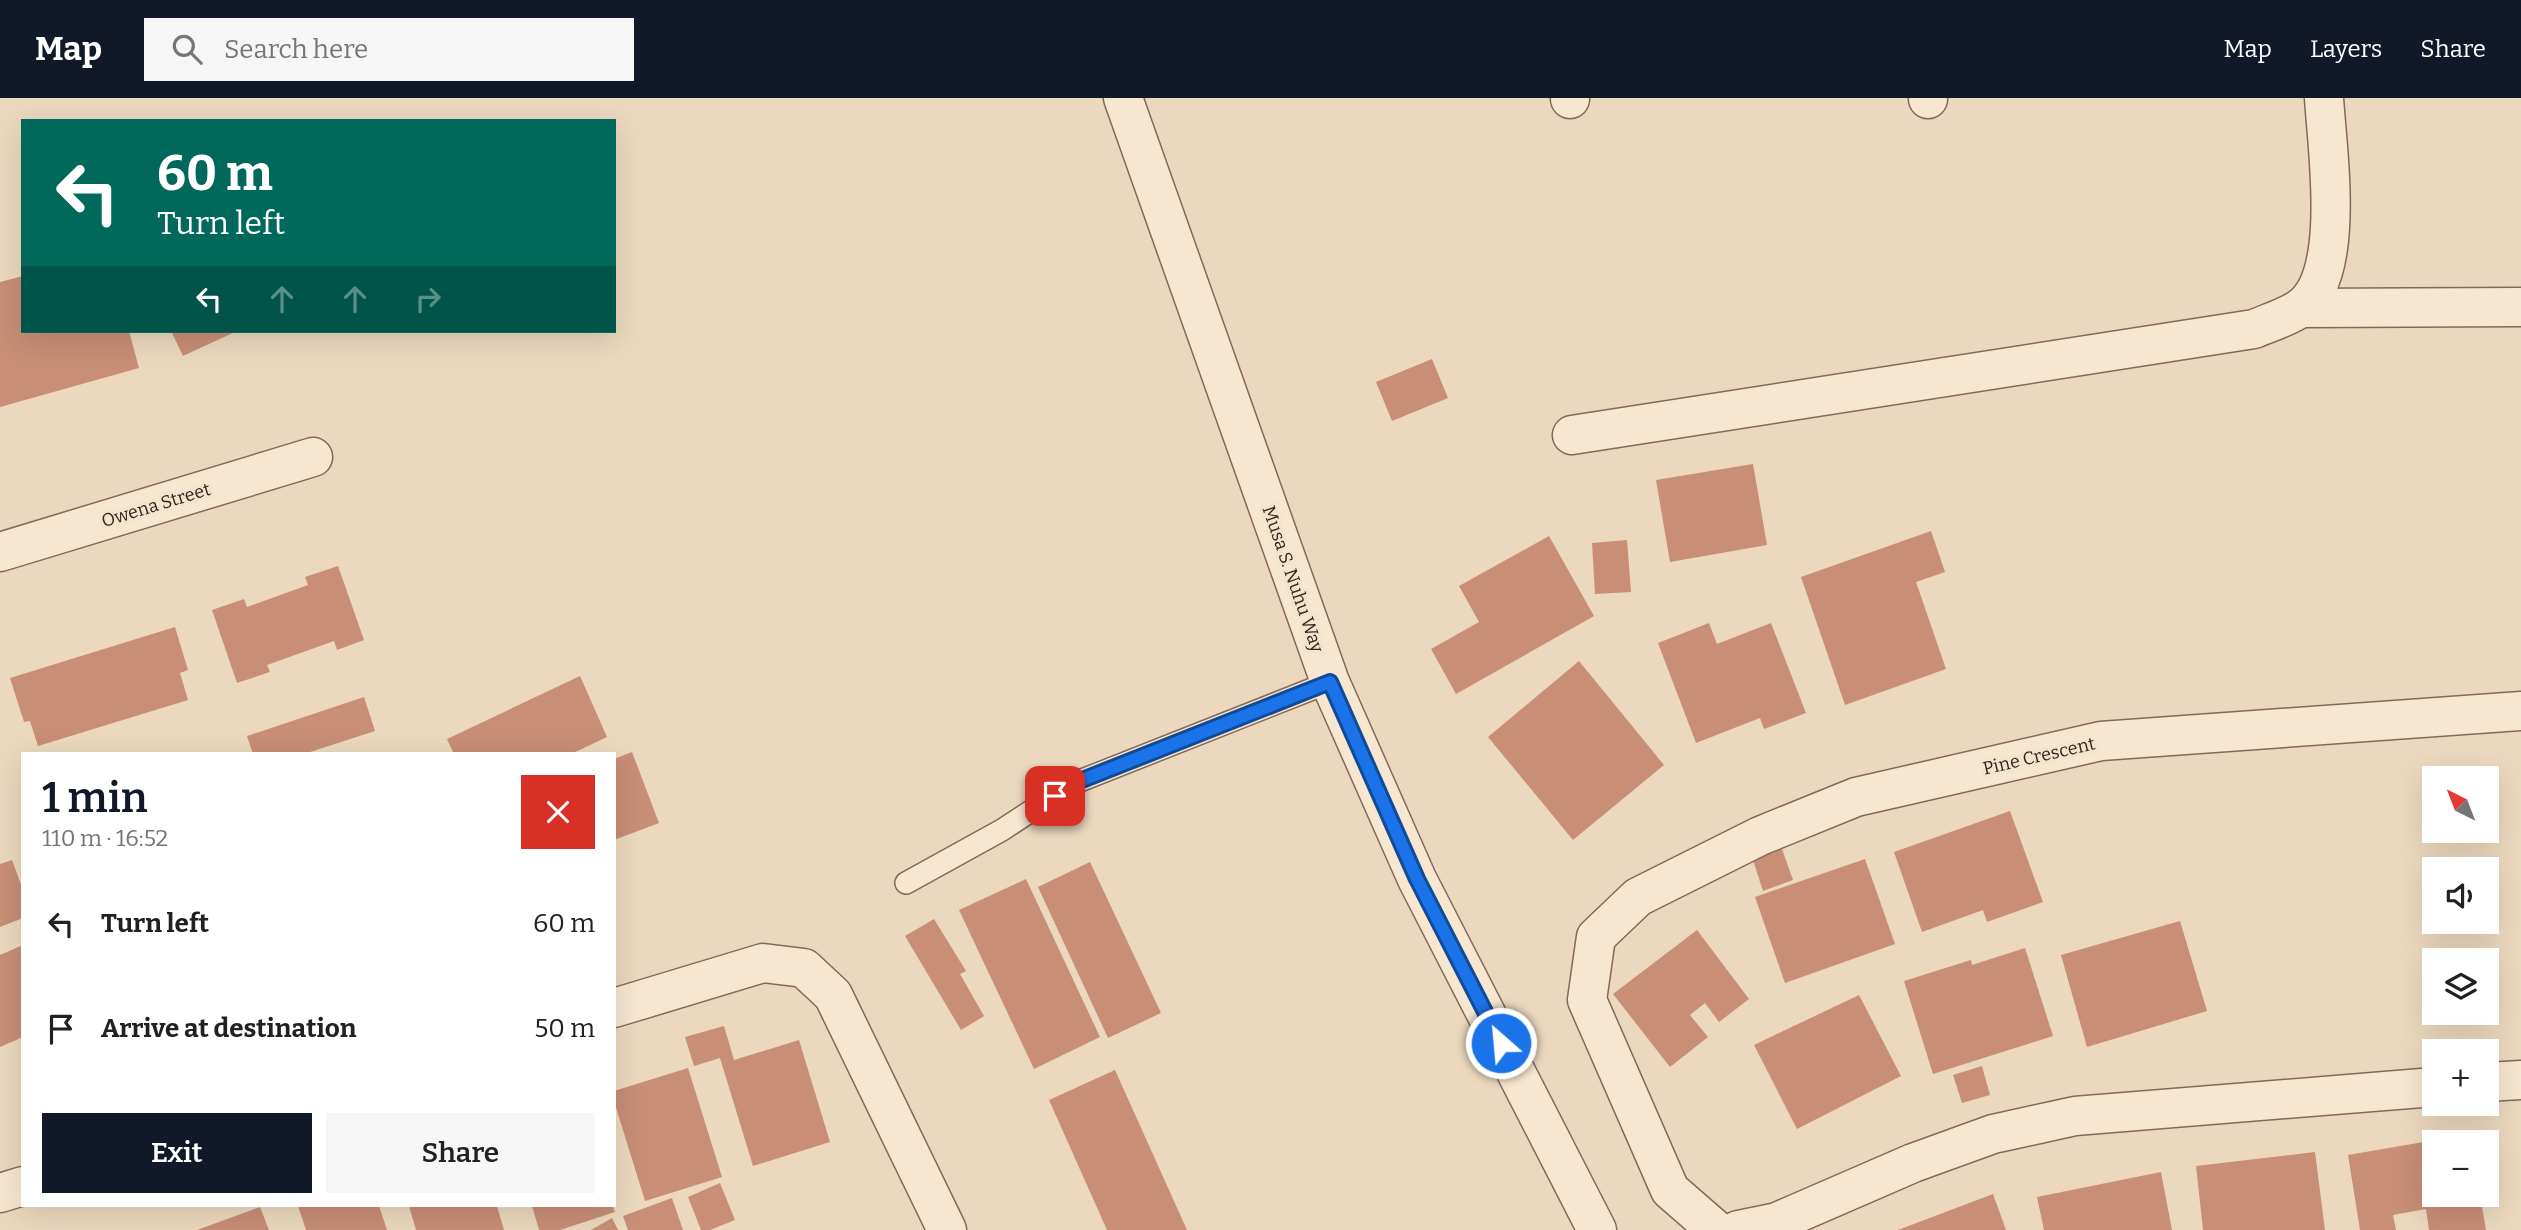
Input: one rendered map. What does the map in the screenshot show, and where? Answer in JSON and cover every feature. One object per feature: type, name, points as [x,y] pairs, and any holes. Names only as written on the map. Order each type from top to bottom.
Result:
[{"type":"street","name":"Musa S. Nuhu Way","points":[[1123,98],[1330,682],[1417,879],[1597,1230]]},
{"type":"street","points":[[2301,308],[2323,276],[2330,248],[2324,98]]},
{"type":"street","points":[[1572,435],[2254,329],[2301,308],[2521,307]]},
{"type":"street","name":"Owena Street","points":[[0,552],[313,457]]},
{"type":"street","name":"Pine Crescent","points":[[1716,1230],[1670,1189],[1587,1000],[1596,936],[1637,897],[1760,836],[1856,797],[2101,741],[2521,711]]},
{"type":"street","points":[[616,1007],[764,963],[804,968],[833,995],[947,1230]]},
{"type":"street","points":[[2499,1081],[2521,1080]]},
{"type":"street","points":[[1738,1230],[1777,1222],[1913,1163],[1993,1134],[2075,1116],[2422,1088]]},
{"type":"street","points":[[0,1193],[21,1187]]},
{"type":"lane","points":[[906,883],[1002,830],[1072,784],[1330,682]]},
{"type":"building","points":[[21,277],[21,333],[130,333],[139,368],[0,407],[0,282]]},
{"type":"building","points":[[172,333],[233,333],[183,356]]},
{"type":"building","points":[[1432,359],[1448,398],[1392,421],[1376,382]]},
{"type":"building","points":[[1753,464],[1767,545],[1670,562],[1656,480]]},
{"type":"building","points":[[1931,531],[1945,572],[1916,582],[1946,669],[1845,705],[1801,577]]},
{"type":"building","points":[[1549,536],[1594,616],[1456,694],[1431,649],[1479,622],[1459,586]]},
{"type":"building","points":[[1627,540],[1631,592],[1595,594],[1592,543]]},
{"type":"building","points":[[338,566],[364,640],[337,650],[334,641],[267,665],[270,672],[237,683],[212,610],[244,599],[247,607],[308,585],[305,577]]},
{"type":"building","points":[[1709,623],[1717,644],[1771,623],[1806,713],[1764,729],[1760,718],[1696,743],[1658,643]]},
{"type":"building","points":[[175,627],[188,670],[180,673],[188,700],[38,746],[30,721],[24,722],[10,678]]},
{"type":"building","points":[[1579,661],[1664,765],[1573,840],[1488,737]]},
{"type":"building","points":[[580,676],[607,737],[575,752],[453,752],[447,739]]},
{"type":"building","points":[[364,697],[375,731],[310,752],[252,752],[247,736]]},
{"type":"building","points":[[632,752],[659,823],[616,839],[616,758]]},
{"type":"building","points":[[2010,811],[2043,902],[1987,922],[1983,910],[1922,932],[1894,852]]},
{"type":"building","points":[[1782,849],[1793,880],[1763,891],[1753,860]]},
{"type":"building","points":[[1865,859],[1895,944],[1785,983],[1755,897]]},
{"type":"building","points":[[12,860],[21,885],[21,919],[0,927],[0,864]]},
{"type":"building","points":[[1090,862],[1161,1013],[1108,1038],[1038,887]]},
{"type":"building","points":[[1026,879],[1100,1037],[1034,1069],[959,910]]},
{"type":"building","points":[[934,919],[966,971],[960,974],[984,1016],[961,1030],[905,936]]},
{"type":"building","points":[[2180,921],[2207,1011],[2087,1047],[2061,955]]},
{"type":"building","points":[[1697,930],[1749,999],[1719,1022],[1705,1003],[1690,1015],[1708,1037],[1670,1067],[1613,994]]},
{"type":"building","points":[[21,946],[21,1038],[0,1047],[0,955]]},
{"type":"building","points":[[2025,948],[2053,1036],[1933,1074],[1904,981],[1971,960],[1972,965]]},
{"type":"building","points":[[1859,995],[1901,1076],[1797,1129],[1754,1045]]},
{"type":"building","points":[[724,1026],[734,1060],[799,1040],[830,1142],[753,1166],[720,1058],[694,1066],[685,1037]]},
{"type":"building","points":[[1982,1066],[1990,1095],[1962,1103],[1953,1075]]},
{"type":"building","points":[[688,1068],[722,1177],[645,1201],[616,1107],[616,1090]]},
{"type":"building","points":[[1115,1070],[1187,1230],[1107,1230],[1049,1100]]},
{"type":"building","points":[[2422,1142],[2422,1207],[2482,1207],[2486,1230],[2429,1230],[2426,1209],[2393,1215],[2396,1230],[2360,1230],[2348,1155]]},
{"type":"building","points":[[2315,1152],[2325,1230],[2203,1230],[2196,1166]]},
{"type":"building","points":[[2161,1172],[2172,1230],[2044,1230],[2037,1197]]},
{"type":"building","points":[[720,1183],[735,1220],[710,1230],[701,1230],[688,1197]]},
{"type":"building","points":[[1993,1194],[2006,1230],[1898,1230]]},
{"type":"building","points":[[672,1198],[683,1230],[628,1230],[623,1216]]},
{"type":"building","points":[[260,1207],[269,1230],[197,1230]]},
{"type":"building","points":[[298,1207],[379,1207],[387,1230],[306,1230]]},
{"type":"building","points":[[409,1207],[497,1207],[504,1230],[416,1230]]},
{"type":"building","points":[[532,1207],[613,1207],[615,1212],[560,1230],[539,1230]]},
{"type":"building","points":[[612,1218],[618,1230],[591,1230]]},
{"type":"route","points":[[1055,796],[1072,784],[1330,682],[1417,879],[1501,1043]]}]
